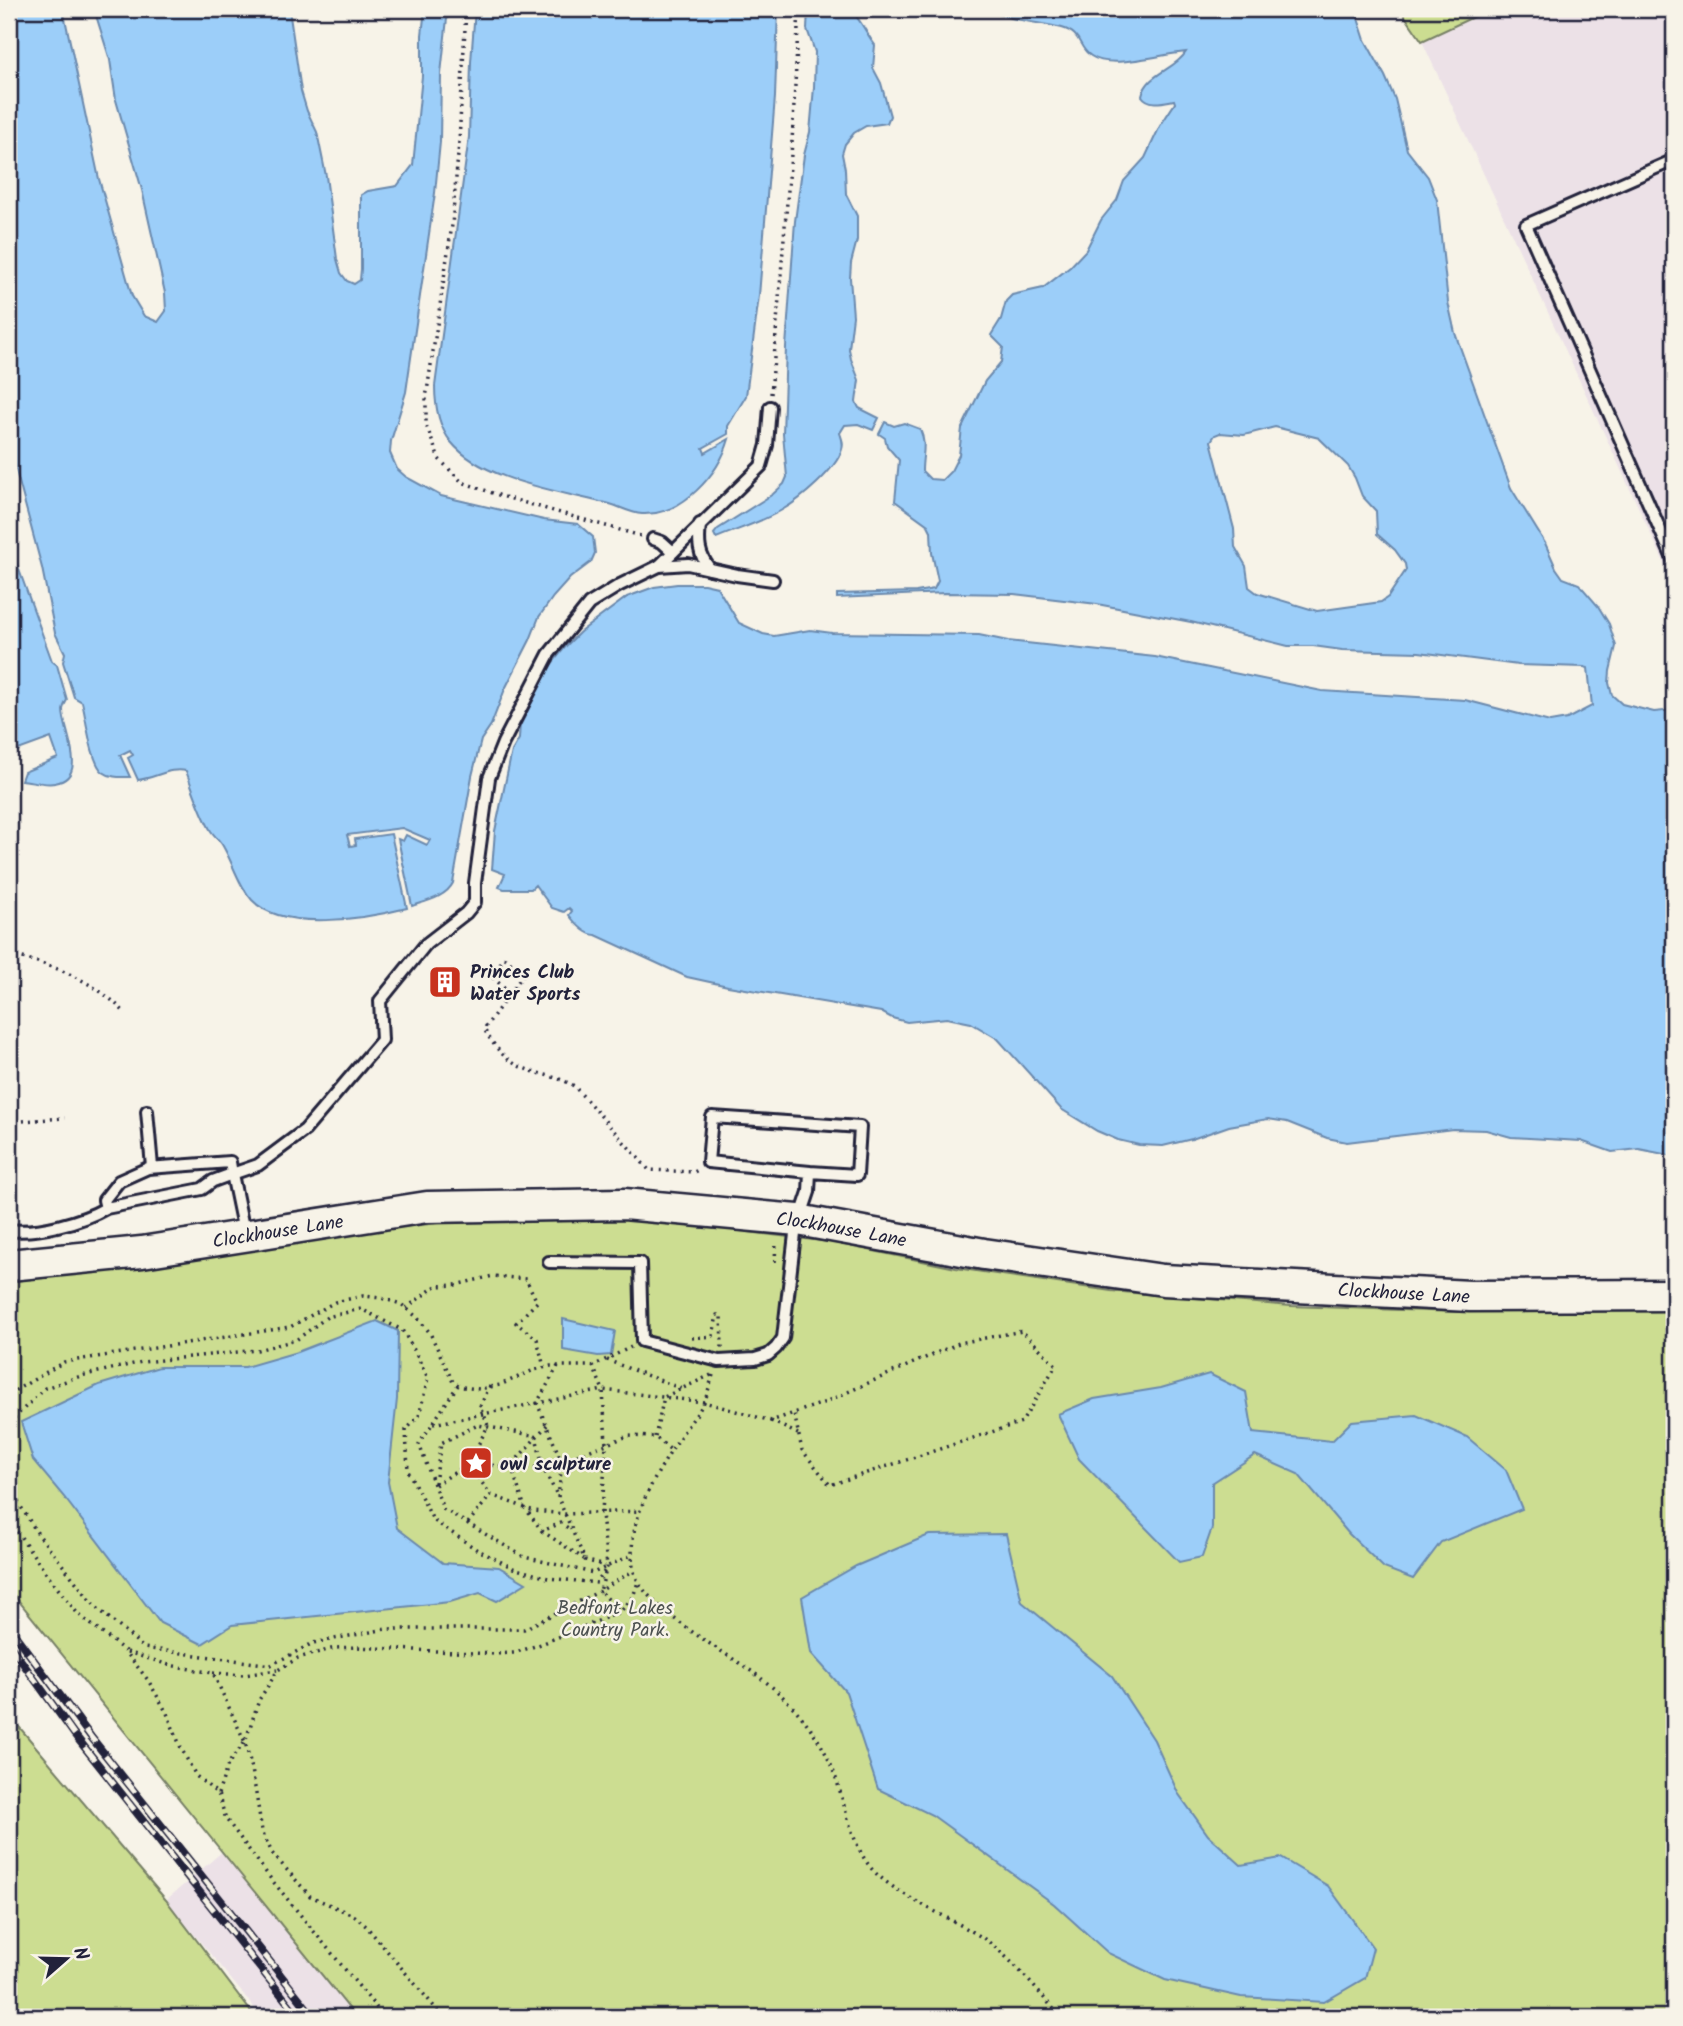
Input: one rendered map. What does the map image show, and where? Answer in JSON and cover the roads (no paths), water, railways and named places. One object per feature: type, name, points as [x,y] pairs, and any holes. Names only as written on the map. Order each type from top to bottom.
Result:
[{"type":"main road","name":"Clockhouse Lane","points":[[9,1265],[142,1252],[427,1207],[624,1203],[1163,1280],[1471,1296],[1674,1295]]},
{"type":"lane","points":[[1674,160],[1526,225],[1674,561]]},
{"type":"lane","points":[[9,1230],[43,1228],[72,1222],[106,1208],[202,1189],[213,1181],[258,1165],[304,1130],[382,1040],[380,1001],[426,944],[467,913],[475,902],[475,883],[489,778],[503,743],[549,654],[589,604],[659,566],[761,466],[767,445],[770,407]]},
{"type":"lane","points":[[700,524],[698,544],[701,558],[710,569]]},
{"type":"lane","points":[[653,539],[662,542],[673,552]]},
{"type":"lane","points":[[659,566],[688,564],[773,580]]},
{"type":"lane","points":[[147,1111],[152,1167]]},
{"type":"lane","points":[[712,1117],[860,1127],[857,1174],[810,1172],[708,1162],[712,1117]]},
{"type":"lane","points":[[106,1208],[104,1200],[120,1181],[152,1167],[230,1162],[244,1235]]},
{"type":"lane","points":[[549,1262],[640,1263],[642,1341],[719,1360],[755,1359],[768,1355],[783,1338],[787,1226],[809,1192],[810,1172]]},
{"type":"water","points":[[9,9],[63,9],[99,179],[132,296],[144,316],[158,322],[166,311],[165,293],[142,190],[116,100],[110,60],[94,9],[289,9],[301,91],[317,132],[326,176],[337,259],[341,273],[347,281],[354,284],[360,280],[361,269],[361,195],[368,191],[397,186],[413,165],[422,76],[425,9],[448,9],[441,74],[440,142],[435,193],[406,392],[390,453],[397,469],[406,477],[441,496],[544,520],[578,524],[593,537],[595,553],[591,562],[570,578],[539,617],[491,725],[481,740],[453,883],[446,892],[435,898],[412,906],[398,839],[403,841],[406,835],[427,845],[430,840],[402,828],[347,835],[350,846],[356,845],[355,839],[391,834],[407,908],[371,916],[326,920],[284,917],[266,910],[252,900],[243,888],[223,846],[207,824],[186,771],[175,770],[138,780],[128,758],[133,755],[130,750],[120,755],[130,777],[116,777],[103,772],[95,759],[82,702],[74,697],[63,662],[65,653],[55,633],[42,568],[9,450]]},
{"type":"water","points":[[475,9],[778,9],[775,97],[759,296],[746,396],[728,426],[728,434],[703,448],[705,453],[729,439],[717,466],[697,490],[671,508],[642,514],[500,475],[464,455],[451,442],[441,423],[435,386],[469,137]]},
{"type":"water","points":[[808,9],[850,9],[857,18],[875,45],[873,68],[881,83],[890,116],[887,123],[866,126],[854,133],[845,144],[842,154],[846,194],[857,216],[857,240],[850,278],[853,316],[849,349],[859,380],[856,402],[859,408],[879,418],[873,430],[858,424],[845,425],[840,433],[843,445],[839,457],[826,474],[798,499],[766,518],[716,538],[714,534],[718,529],[773,494],[784,484],[787,477],[783,434],[786,347],[795,221],[810,132],[814,87],[815,52],[807,29]]},
{"type":"water","points":[[989,9],[1355,9],[1365,40],[1395,99],[1407,150],[1428,177],[1437,200],[1448,302],[1455,333],[1511,488],[1563,578],[1579,584],[1609,624],[1616,646],[1609,683],[1612,695],[1622,704],[1654,712],[1674,710],[1674,1156],[1639,1149],[1612,1152],[1581,1141],[1511,1137],[1486,1130],[1453,1129],[1347,1142],[1327,1138],[1287,1122],[1268,1119],[1229,1126],[1163,1146],[1139,1145],[1097,1131],[1061,1109],[998,1039],[971,1023],[947,1018],[907,1022],[881,1012],[687,977],[584,931],[569,915],[572,911],[569,908],[564,912],[552,908],[535,885],[531,889],[499,887],[505,874],[492,869],[495,831],[512,751],[519,739],[520,722],[543,675],[580,632],[627,597],[654,587],[704,584],[717,587],[739,623],[774,636],[810,630],[832,633],[979,635],[1008,641],[1155,657],[1322,691],[1465,700],[1550,722],[1567,719],[1592,706],[1588,668],[1584,667],[1518,665],[1419,652],[1288,646],[1191,622],[1097,604],[1014,594],[945,593],[837,598],[837,594],[934,589],[938,581],[931,531],[928,525],[895,501],[899,460],[887,446],[885,438],[879,434],[885,422],[894,426],[904,423],[920,429],[924,445],[922,471],[930,479],[942,480],[951,471],[959,455],[962,428],[985,381],[1001,362],[1003,347],[991,335],[1001,319],[1006,301],[1012,295],[1043,288],[1070,267],[1086,250],[1101,220],[1117,200],[1124,181],[1145,158],[1160,126],[1175,103],[1174,100],[1152,102],[1142,96],[1149,82],[1186,52],[1137,60],[1100,60],[1091,56],[1069,31]],"holes":[[[1275,427],[1319,438],[1348,466],[1362,496],[1376,511],[1377,534],[1395,550],[1405,564],[1406,570],[1388,597],[1381,602],[1317,611],[1257,593],[1249,587],[1246,566],[1235,547],[1234,529],[1211,441],[1220,433],[1244,435]]]},
{"type":"water","points":[[9,542],[52,661],[57,665],[67,700],[63,710],[73,763],[71,772],[65,779],[55,783],[21,780],[24,772],[58,758],[51,738],[13,752],[9,741]]},
{"type":"water","points":[[563,1319],[615,1331],[611,1355],[598,1356],[563,1350]]},
{"type":"water","points":[[377,1321],[398,1331],[397,1399],[388,1482],[397,1528],[443,1563],[499,1567],[526,1583],[497,1601],[480,1593],[450,1602],[232,1625],[202,1644],[160,1623],[33,1460],[21,1422],[99,1385],[159,1367],[245,1367],[297,1352]]},
{"type":"water","points":[[1209,1374],[1246,1392],[1253,1433],[1332,1441],[1352,1421],[1416,1415],[1467,1437],[1506,1470],[1522,1509],[1441,1542],[1413,1579],[1384,1568],[1349,1534],[1298,1474],[1255,1455],[1212,1483],[1212,1528],[1202,1557],[1179,1562],[1079,1459],[1058,1414],[1094,1399],[1161,1388]]},
{"type":"water","points":[[1006,1534],[1022,1602],[1112,1676],[1154,1740],[1178,1793],[1208,1835],[1241,1865],[1281,1858],[1328,1886],[1373,1948],[1365,1978],[1324,2002],[1241,1997],[1165,1980],[1108,1953],[1054,1904],[932,1815],[878,1789],[846,1692],[811,1653],[802,1597],[856,1566],[929,1535]]},
{"type":"railway","points":[[9,1627],[91,1737],[314,2017]]},
{"type":"railway","points":[[9,1644],[74,1734],[299,2017]]},
{"type":"place","name":"Princes Club Water Sports","points":[[445,982]]},
{"type":"place","name":"owl sculpture","points":[[476,1463]]},
{"type":"park label","name":"Bedfont Lakes Country Park.","points":[[615,1618]]}]
